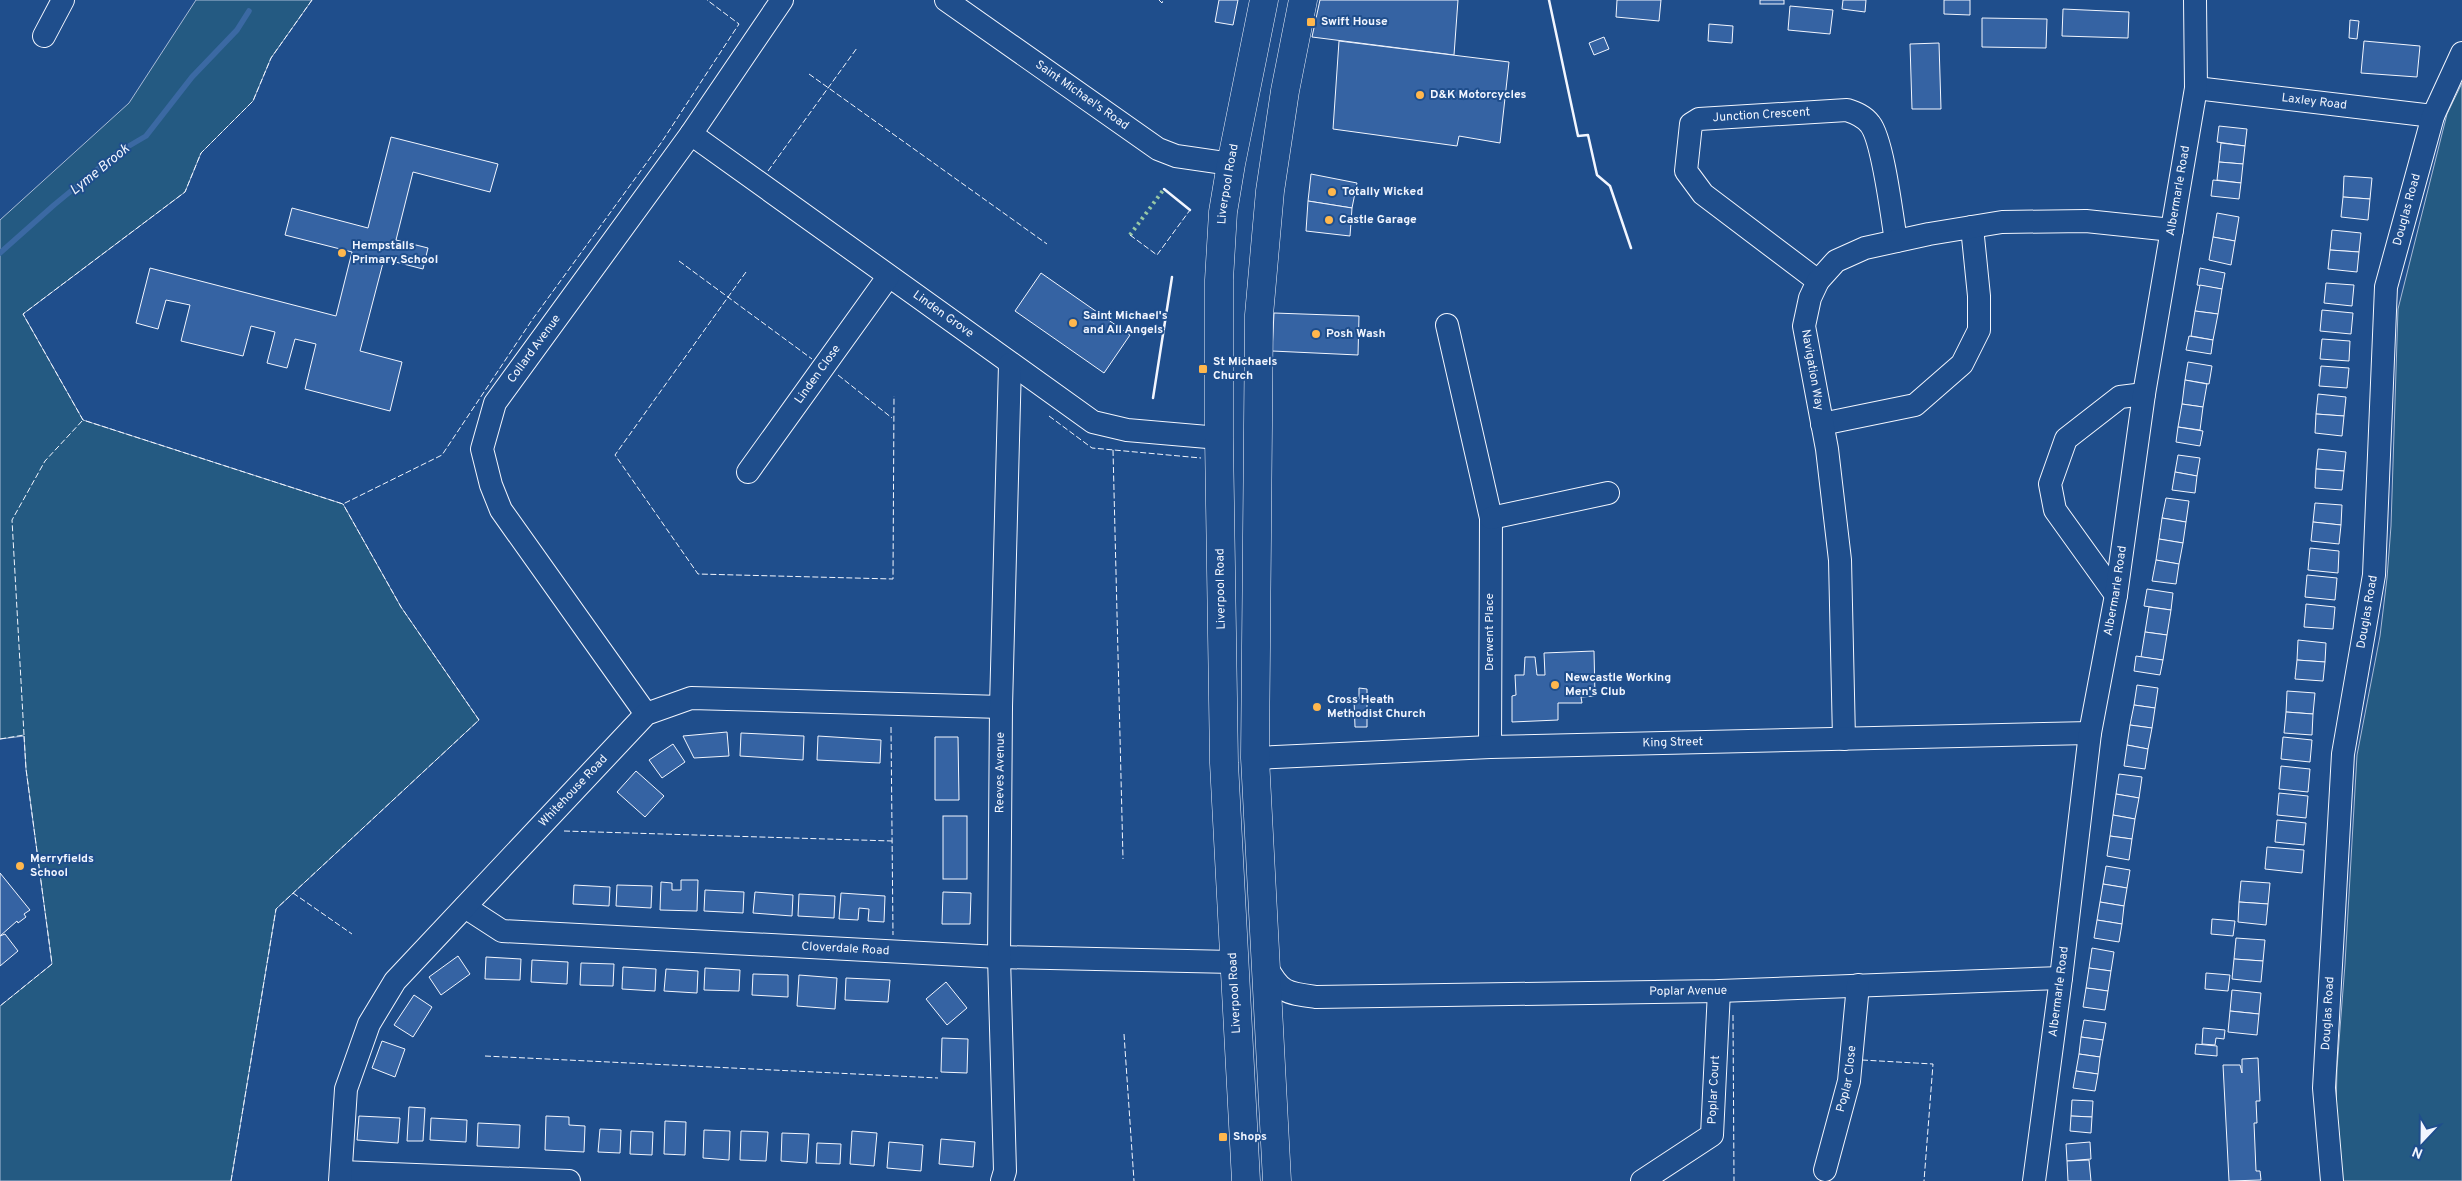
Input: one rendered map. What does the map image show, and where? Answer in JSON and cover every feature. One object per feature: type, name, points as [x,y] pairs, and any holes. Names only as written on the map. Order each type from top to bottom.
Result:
[{"type":"highway","name":"Liverpool Road","points":[[1246,1181],[1224,763],[1219,438],[1219,280],[1223,212],[1242,166],[1264,0]]},
{"type":"highway","points":[[1270,191],[1242,166],[1280,40],[1298,0]]},
{"type":"highway","points":[[1277,1181],[1255,758],[1259,315],[1270,191],[1285,91],[1303,0]]},
{"type":"street","points":[[44,36],[63,0]]},
{"type":"street","name":"Collard Avenue","points":[[646,714],[501,510],[491,485],[482,449],[495,403],[691,134],[782,0]]},
{"type":"street","name":"Saint Michael's Road","points":[[946,0],[1158,149],[1176,156],[1242,166]]},
{"type":"street","name":"Albermarle Road","points":[[2034,1181],[2061,978],[2090,733],[2116,595],[2144,394],[2196,88],[2195,0]]},
{"type":"street","name":"Douglas Road","points":[[2332,1181],[2324,1088],[2343,764],[2374,575],[2386,287],[2432,116],[2462,52]]},
{"type":"street","name":"Laxley Road","points":[[2196,88],[2432,116]]},
{"type":"street","name":"Junction Crescent","points":[[1818,281],[1703,194],[1697,187],[1686,170],[1691,124],[1699,119],[1847,110],[1860,115],[1871,124],[1878,140],[1896,241]]},
{"type":"street","name":"Linden Grove","points":[[691,134],[888,277],[1093,422],[1127,430],[1219,438]]},
{"type":"street","name":"Navigation Way","points":[[1844,739],[1840,560],[1822,424],[1804,326],[1810,298],[1818,281],[1836,261],[1865,248],[2002,222],[2086,221],[2172,230]]},
{"type":"street","points":[[1822,424],[1915,405],[1962,364],[1979,330],[1979,296],[1972,227]]},
{"type":"street","name":"Linden Close","points":[[748,472],[888,277]]},
{"type":"street","name":"Derwent Place","points":[[1447,325],[1491,518],[1490,747]]},
{"type":"street","name":"Reeves Avenue","points":[[1002,1181],[1004,1172],[999,957],[1001,707],[1010,364]]},
{"type":"street","points":[[2116,595],[2055,510],[2050,484],[2066,439],[2120,396],[2144,394]]},
{"type":"street","points":[[1491,518],[1608,493]]},
{"type":"street","name":"Whitehouse Road","points":[[340,1176],[346,1089],[369,1024],[395,981],[646,714],[691,698],[1001,707]]},
{"type":"street","name":"King Street","points":[[1255,758],[1490,747],[2090,733]]},
{"type":"street","name":"Cloverdale Road","points":[[465,907],[502,931],[999,957],[1233,962]]},
{"type":"street","name":"Poplar Avenue","points":[[1266,966],[1276,985],[1286,993],[1316,997],[1719,991],[2061,978]]},
{"type":"street","name":"Poplar Close","points":[[1825,1170],[1849,1081],[1858,985]]},
{"type":"street","name":"Poplar Court","points":[[1642,1181],[1712,1135],[1719,991]]},
{"type":"street","points":[[340,1176],[569,1181]]},
{"type":"shaded area","points":[[196,0],[312,0],[271,58],[253,101],[201,153],[185,192],[23,314],[83,420],[343,504],[401,607],[479,720],[276,909],[231,1181],[0,1181],[0,1006],[52,964],[26,769],[24,736],[0,739],[0,220],[129,103]]},
{"type":"shaded area","points":[[2462,83],[2462,1181],[2341,1181],[2336,1115],[2337,1068],[2357,755],[2380,636],[2387,578],[2391,526],[2398,309],[2447,114]]},
{"type":"building","points":[[1219,0],[1238,0],[1233,25],[1215,22]]},
{"type":"building","points":[[1320,0],[1458,0],[1454,55],[1312,37]]},
{"type":"building","points":[[1617,0],[1661,0],[1659,21],[1616,17]]},
{"type":"building","points":[[1760,0],[1784,0],[1784,4],[1760,4]]},
{"type":"building","points":[[1843,0],[1866,0],[1865,12],[1842,9]]},
{"type":"building","points":[[1944,0],[1970,0],[1970,15],[1944,14]]},
{"type":"building","points":[[1790,6],[1833,10],[1830,34],[1788,30]]},
{"type":"building","points":[[2063,9],[2129,12],[2128,38],[2062,36]]},
{"type":"building","points":[[1982,18],[2047,19],[2046,48],[1982,47]]},
{"type":"building","points":[[2350,20],[2359,21],[2357,39],[2349,38]]},
{"type":"building","points":[[1709,24],[1733,26],[1732,43],[1708,41]]},
{"type":"building","points":[[1604,37],[1609,49],[1594,55],[1589,43]]},
{"type":"building","name":"D&K Motorcycles","points":[[1339,41],[1509,62],[1500,143],[1459,136],[1457,146],[1333,129]]},
{"type":"building","points":[[2364,41],[2420,46],[2417,77],[2361,73]]},
{"type":"building","points":[[1939,43],[1941,109],[1912,109],[1910,44]]},
{"type":"building","points":[[2219,126],[2247,129],[2245,146],[2217,142]]},
{"type":"building","points":[[391,137],[498,164],[490,192],[413,172],[396,240],[428,248],[423,269],[384,259],[360,351],[402,362],[390,411],[305,389],[316,344],[295,339],[287,368],[267,363],[275,332],[251,326],[243,356],[181,341],[190,305],[166,300],[158,329],[136,323],[150,268],[336,316],[352,252],[285,235],[292,208],[368,228]]},
{"type":"building","points":[[2221,143],[2245,146],[2243,164],[2219,162]]},
{"type":"building","points":[[2219,162],[2243,164],[2241,183],[2217,180]]},
{"type":"building","name":"Totally Wicked","points":[[1311,174],[1357,183],[1352,208],[1308,201]]},
{"type":"building","points":[[2344,176],[2372,178],[2370,199],[2343,197]]},
{"type":"building","points":[[2213,180],[2241,183],[2239,199],[2211,196]]},
{"type":"building","points":[[2343,197],[2370,199],[2368,220],[2341,217]]},
{"type":"building","name":"Castle Garage","points":[[1308,201],[1352,208],[1350,236],[1306,231]]},
{"type":"building","points":[[2217,213],[2239,217],[2235,241],[2213,237]]},
{"type":"building","points":[[2332,230],[2361,233],[2359,252],[2330,250]]},
{"type":"building","points":[[2213,237],[2235,241],[2231,265],[2209,260]]},
{"type":"building","points":[[2330,250],[2359,252],[2357,272],[2328,269]]},
{"type":"building","points":[[2200,268],[2225,273],[2222,289],[2197,285]]},
{"type":"building","name":"Saint Michael's and All Angels","points":[[1041,273],[1130,335],[1104,373],[1015,311]]},
{"type":"building","points":[[2326,283],[2354,285],[2352,306],[2324,303]]},
{"type":"building","points":[[2200,285],[2222,289],[2218,314],[2195,311]]},
{"type":"building","points":[[2322,310],[2353,313],[2351,334],[2320,331]]},
{"type":"building","points":[[2195,311],[2218,314],[2213,340],[2191,336]]},
{"type":"building","name":"Posh Wash","points":[[1274,313],[1359,316],[1358,355],[1272,351]]},
{"type":"building","points":[[2189,336],[2213,340],[2211,354],[2186,350]]},
{"type":"building","points":[[2322,339],[2350,341],[2349,361],[2320,359]]},
{"type":"building","points":[[2188,362],[2212,366],[2209,384],[2185,380]]},
{"type":"building","points":[[2321,366],[2349,368],[2347,388],[2319,386]]},
{"type":"building","points":[[2185,380],[2207,384],[2203,407],[2182,404]]},
{"type":"building","points":[[2318,394],[2346,397],[2344,416],[2316,414]]},
{"type":"building","points":[[2182,404],[2203,407],[2200,430],[2178,427]]},
{"type":"building","points":[[2316,414],[2344,416],[2342,436],[2315,433]]},
{"type":"building","points":[[2178,427],[2203,431],[2200,446],[2176,442]]},
{"type":"building","points":[[2318,449],[2346,452],[2344,471],[2316,469]]},
{"type":"building","points":[[2178,455],[2200,458],[2197,476],[2175,472]]},
{"type":"building","points":[[2316,469],[2344,471],[2342,490],[2315,488]]},
{"type":"building","points":[[2175,472],[2197,476],[2195,493],[2172,490]]},
{"type":"building","points":[[2166,498],[2189,501],[2186,522],[2162,518]]},
{"type":"building","points":[[2315,503],[2342,505],[2341,525],[2313,522]]},
{"type":"building","points":[[2162,518],[2186,522],[2183,543],[2159,539]]},
{"type":"building","points":[[2313,522],[2341,525],[2339,544],[2311,541]]},
{"type":"building","points":[[2159,539],[2183,543],[2179,564],[2156,560]]},
{"type":"building","points":[[2310,548],[2339,551],[2338,573],[2308,570]]},
{"type":"building","points":[[2156,560],[2179,564],[2176,584],[2152,581]]},
{"type":"building","points":[[2307,575],[2337,578],[2335,600],[2305,597]]},
{"type":"building","points":[[2147,589],[2173,593],[2171,610],[2144,606]]},
{"type":"building","points":[[2306,604],[2335,607],[2333,629],[2304,627]]},
{"type":"building","points":[[2149,607],[2171,610],[2167,635],[2145,632]]},
{"type":"building","points":[[2145,632],[2167,635],[2163,660],[2141,657]]},
{"type":"building","points":[[2298,640],[2326,643],[2325,662],[2297,660]]},
{"type":"building","name":"Newcastle Working Men's Club","points":[[1594,651],[1595,696],[1581,697],[1582,703],[1558,703],[1558,720],[1512,722],[1512,696],[1516,695],[1515,675],[1524,675],[1525,657],[1535,657],[1537,675],[1545,675],[1544,653]]},
{"type":"building","points":[[2136,656],[2163,660],[2160,675],[2134,671]]},
{"type":"building","points":[[2297,660],[2325,662],[2323,681],[2295,679]]},
{"type":"building","points":[[2137,685],[2158,688],[2155,708],[2134,705]]},
{"type":"building","points":[[1359,688],[1367,689],[1367,727],[1355,727],[1354,699],[1359,699]]},
{"type":"building","points":[[2287,691],[2315,693],[2313,714],[2286,712]]},
{"type":"building","points":[[2134,705],[2155,708],[2152,728],[2130,725]]},
{"type":"building","points":[[2286,712],[2313,714],[2312,735],[2284,733]]},
{"type":"building","points":[[2130,725],[2152,728],[2148,749],[2127,745]]},
{"type":"building","points":[[727,732],[729,756],[694,758],[683,736]]},
{"type":"building","points":[[741,733],[804,736],[803,760],[740,756]]},
{"type":"building","points":[[818,736],[881,740],[880,763],[817,760]]},
{"type":"building","points":[[935,737],[958,737],[959,800],[935,800]]},
{"type":"building","points":[[2283,737],[2312,740],[2310,762],[2281,759]]},
{"type":"building","points":[[673,744],[685,762],[662,778],[649,760]]},
{"type":"building","points":[[2127,745],[2148,749],[2145,769],[2124,766]]},
{"type":"building","points":[[2281,766],[2310,769],[2308,792],[2279,789]]},
{"type":"building","points":[[636,771],[664,796],[645,817],[617,792]]},
{"type":"building","points":[[2119,774],[2142,777],[2139,798],[2116,794]]},
{"type":"building","points":[[2279,793],[2308,796],[2306,818],[2277,815]]},
{"type":"building","points":[[2116,794],[2139,798],[2135,819],[2113,815]]},
{"type":"building","points":[[2113,815],[2135,819],[2132,839],[2110,836]]},
{"type":"building","points":[[943,816],[967,816],[967,879],[943,879]]},
{"type":"building","points":[[2277,820],[2306,823],[2304,845],[2275,842]]},
{"type":"building","points":[[2110,836],[2132,839],[2129,860],[2107,856]]},
{"type":"building","points":[[2267,847],[2304,850],[2302,873],[2265,869]]},
{"type":"building","points":[[2106,866],[2130,870],[2127,888],[2103,884]]},
{"type":"building","points":[[0,873],[30,910],[24,914],[26,917],[18,923],[17,921],[0,936]]},
{"type":"building","points":[[681,880],[698,880],[697,911],[660,910],[661,882],[672,883],[672,890],[681,890]]},
{"type":"building","points":[[2241,881],[2270,883],[2268,904],[2239,902]]},
{"type":"building","points":[[2103,884],[2127,888],[2124,906],[2100,902]]},
{"type":"building","points":[[574,885],[610,887],[609,906],[573,904]]},
{"type":"building","points":[[617,885],[652,886],[651,908],[616,906]]},
{"type":"building","points":[[705,890],[744,892],[743,913],[704,911]]},
{"type":"building","points":[[755,892],[793,895],[792,916],[753,913]]},
{"type":"building","points":[[943,892],[971,893],[970,924],[942,924]]},
{"type":"building","points":[[841,893],[885,896],[884,922],[868,921],[869,909],[859,908],[858,920],[839,919]]},
{"type":"building","points":[[799,894],[835,896],[834,918],[798,916]]},
{"type":"building","points":[[2100,902],[2124,906],[2122,924],[2097,920]]},
{"type":"building","points":[[2239,902],[2268,904],[2266,925],[2238,922]]},
{"type":"building","points":[[2212,919],[2235,921],[2233,936],[2211,934]]},
{"type":"building","points":[[2097,920],[2122,924],[2119,942],[2094,938]]},
{"type":"building","points":[[5,934],[18,951],[0,966],[0,936]]},
{"type":"building","points":[[2236,938],[2265,940],[2263,961],[2234,959]]},
{"type":"building","points":[[2092,948],[2114,952],[2111,971],[2089,968]]},
{"type":"building","points":[[458,956],[470,974],[441,995],[429,977]]},
{"type":"building","points":[[486,957],[521,959],[520,980],[485,979]]},
{"type":"building","points":[[2234,959],[2263,961],[2261,982],[2232,979]]},
{"type":"building","points":[[532,960],[568,962],[567,984],[531,982]]},
{"type":"building","points":[[581,963],[614,964],[613,986],[580,985]]},
{"type":"building","points":[[623,967],[656,969],[655,991],[622,989]]},
{"type":"building","points":[[705,968],[740,970],[739,991],[704,990]]},
{"type":"building","points":[[2089,968],[2111,971],[2108,991],[2086,988]]},
{"type":"building","points":[[666,969],[698,971],[697,993],[664,991]]},
{"type":"building","points":[[2206,973],[2230,975],[2228,991],[2205,989]]},
{"type":"building","points":[[753,974],[788,975],[788,997],[752,995]]},
{"type":"building","points":[[799,975],[837,978],[835,1009],[797,1006]]},
{"type":"building","points":[[846,978],[890,980],[888,1002],[845,1000]]},
{"type":"building","points":[[946,982],[967,1008],[947,1025],[926,999]]},
{"type":"building","points":[[2086,988],[2108,991],[2105,1010],[2083,1007]]},
{"type":"building","points":[[2232,990],[2261,993],[2259,1014],[2230,1011]]},
{"type":"building","points":[[414,995],[432,1007],[413,1037],[394,1025]]},
{"type":"building","points":[[2230,1011],[2259,1014],[2257,1035],[2228,1032]]},
{"type":"building","points":[[2084,1020],[2106,1023],[2103,1040],[2081,1037]]},
{"type":"building","points":[[2203,1028],[2225,1030],[2224,1039],[2216,1038],[2215,1045],[2202,1044]]},
{"type":"building","points":[[2081,1037],[2103,1040],[2100,1057],[2079,1054]]},
{"type":"building","points":[[942,1038],[968,1039],[967,1073],[941,1072]]},
{"type":"building","points":[[382,1041],[405,1049],[395,1077],[372,1068]]},
{"type":"building","points":[[2196,1044],[2217,1046],[2217,1056],[2195,1054]]},
{"type":"building","points":[[2079,1054],[2100,1057],[2098,1074],[2076,1071]]},
{"type":"building","points":[[2258,1058],[2260,1101],[2256,1101],[2257,1123],[2254,1123],[2256,1171],[2260,1171],[2261,1180],[2229,1181],[2223,1065],[2240,1065],[2242,1073],[2242,1059]]},
{"type":"building","points":[[2076,1071],[2098,1074],[2095,1091],[2073,1088]]},
{"type":"building","points":[[2072,1100],[2093,1101],[2092,1117],[2071,1116]]},
{"type":"building","points":[[409,1107],[425,1108],[423,1141],[407,1141]]},
{"type":"building","points":[[359,1116],[400,1118],[398,1143],[357,1140]]},
{"type":"building","points":[[546,1116],[569,1117],[569,1125],[585,1126],[584,1152],[545,1150]]},
{"type":"building","points":[[2071,1116],[2092,1117],[2091,1133],[2070,1131]]},
{"type":"building","points":[[431,1118],[467,1120],[466,1142],[430,1140]]},
{"type":"building","points":[[665,1121],[686,1122],[685,1155],[664,1154]]},
{"type":"building","points":[[478,1123],[520,1125],[519,1148],[477,1146]]},
{"type":"building","points":[[600,1129],[621,1130],[620,1153],[598,1152]]},
{"type":"building","points":[[704,1130],[730,1131],[729,1160],[703,1158]]},
{"type":"building","points":[[631,1131],[653,1132],[652,1155],[630,1154]]},
{"type":"building","points":[[741,1131],[768,1132],[766,1161],[740,1160]]},
{"type":"building","points":[[852,1131],[877,1133],[874,1166],[850,1164]]},
{"type":"building","points":[[782,1133],[809,1134],[807,1163],[781,1161]]},
{"type":"building","points":[[941,1139],[975,1142],[973,1167],[939,1164]]},
{"type":"building","points":[[889,1142],[923,1145],[921,1171],[887,1168]]},
{"type":"building","points":[[2090,1142],[2091,1159],[2067,1161],[2066,1144]]},
{"type":"building","points":[[817,1143],[841,1144],[840,1164],[816,1163]]},
{"type":"building","points":[[2089,1160],[2091,1181],[2068,1181],[2067,1161]]},
{"type":"waterway","name":"Lyme Brook","points":[[0,253],[117,153],[146,136],[192,77],[237,30],[249,11]]},
{"type":"hedge","points":[[1130,235],[1164,189]]},
{"type":"fence","points":[[312,0],[271,58],[253,101],[201,153],[185,192],[23,314],[83,420],[343,504],[442,455],[532,320],[661,143],[739,24],[707,0]]},
{"type":"fence","points":[[1159,0],[1162,3],[1163,0]]},
{"type":"fence","points":[[768,171],[857,48]]},
{"type":"fence","points":[[809,74],[1047,244]]},
{"type":"fence","points":[[1130,235],[1157,255],[1190,210]]},
{"type":"fence","points":[[679,261],[812,359]]},
{"type":"fence","points":[[746,272],[615,455],[698,574],[893,579],[894,396]]},
{"type":"fence","points":[[838,375],[892,418]]},
{"type":"fence","points":[[1049,416],[1092,448],[1201,458]]},
{"type":"fence","points":[[24,735],[12,520],[45,461],[83,420]]},
{"type":"fence","points":[[1113,450],[1123,859]]},
{"type":"fence","points":[[231,1181],[276,909],[479,720],[401,607],[343,504]]},
{"type":"fence","points":[[891,727],[893,935]]},
{"type":"fence","points":[[0,739],[24,735],[26,769],[52,964],[0,1006]]},
{"type":"fence","points":[[564,831],[892,841]]},
{"type":"fence","points":[[293,893],[352,934]]},
{"type":"fence","points":[[1733,1015],[1734,1181]]},
{"type":"fence","points":[[1124,1034],[1134,1181]]},
{"type":"fence","points":[[485,1056],[938,1078]]},
{"type":"fence","points":[[1862,1060],[1933,1064],[1924,1181]]},
{"type":"wall","points":[[1549,0],[1578,136],[1588,135],[1597,175],[1610,186],[1631,248]]},
{"type":"wall","points":[[1164,189],[1190,210]]},
{"type":"wall","points":[[1153,398],[1172,277]]},
{"type":"place","name":"Swift House","points":[[1311,22]]},
{"type":"place","name":"D&K Motorcycles","points":[[1420,95]]},
{"type":"place","name":"Totally Wicked","points":[[1332,192]]},
{"type":"place","name":"Castle Garage","points":[[1329,220]]},
{"type":"place","name":"Hempstalls Primary School","points":[[342,253]]},
{"type":"place","name":"Saint Michael's and All Angels","points":[[1073,323]]},
{"type":"place","name":"Posh Wash","points":[[1316,334]]},
{"type":"place","name":"St Michaels Church","points":[[1203,369]]},
{"type":"place","name":"Newcastle Working Men's Club","points":[[1555,685]]},
{"type":"place","name":"Cross Heath Methodist Church","points":[[1317,707]]},
{"type":"place","name":"Merryfields School","points":[[20,866]]},
{"type":"place","name":"Shops","points":[[1223,1137]]}]
